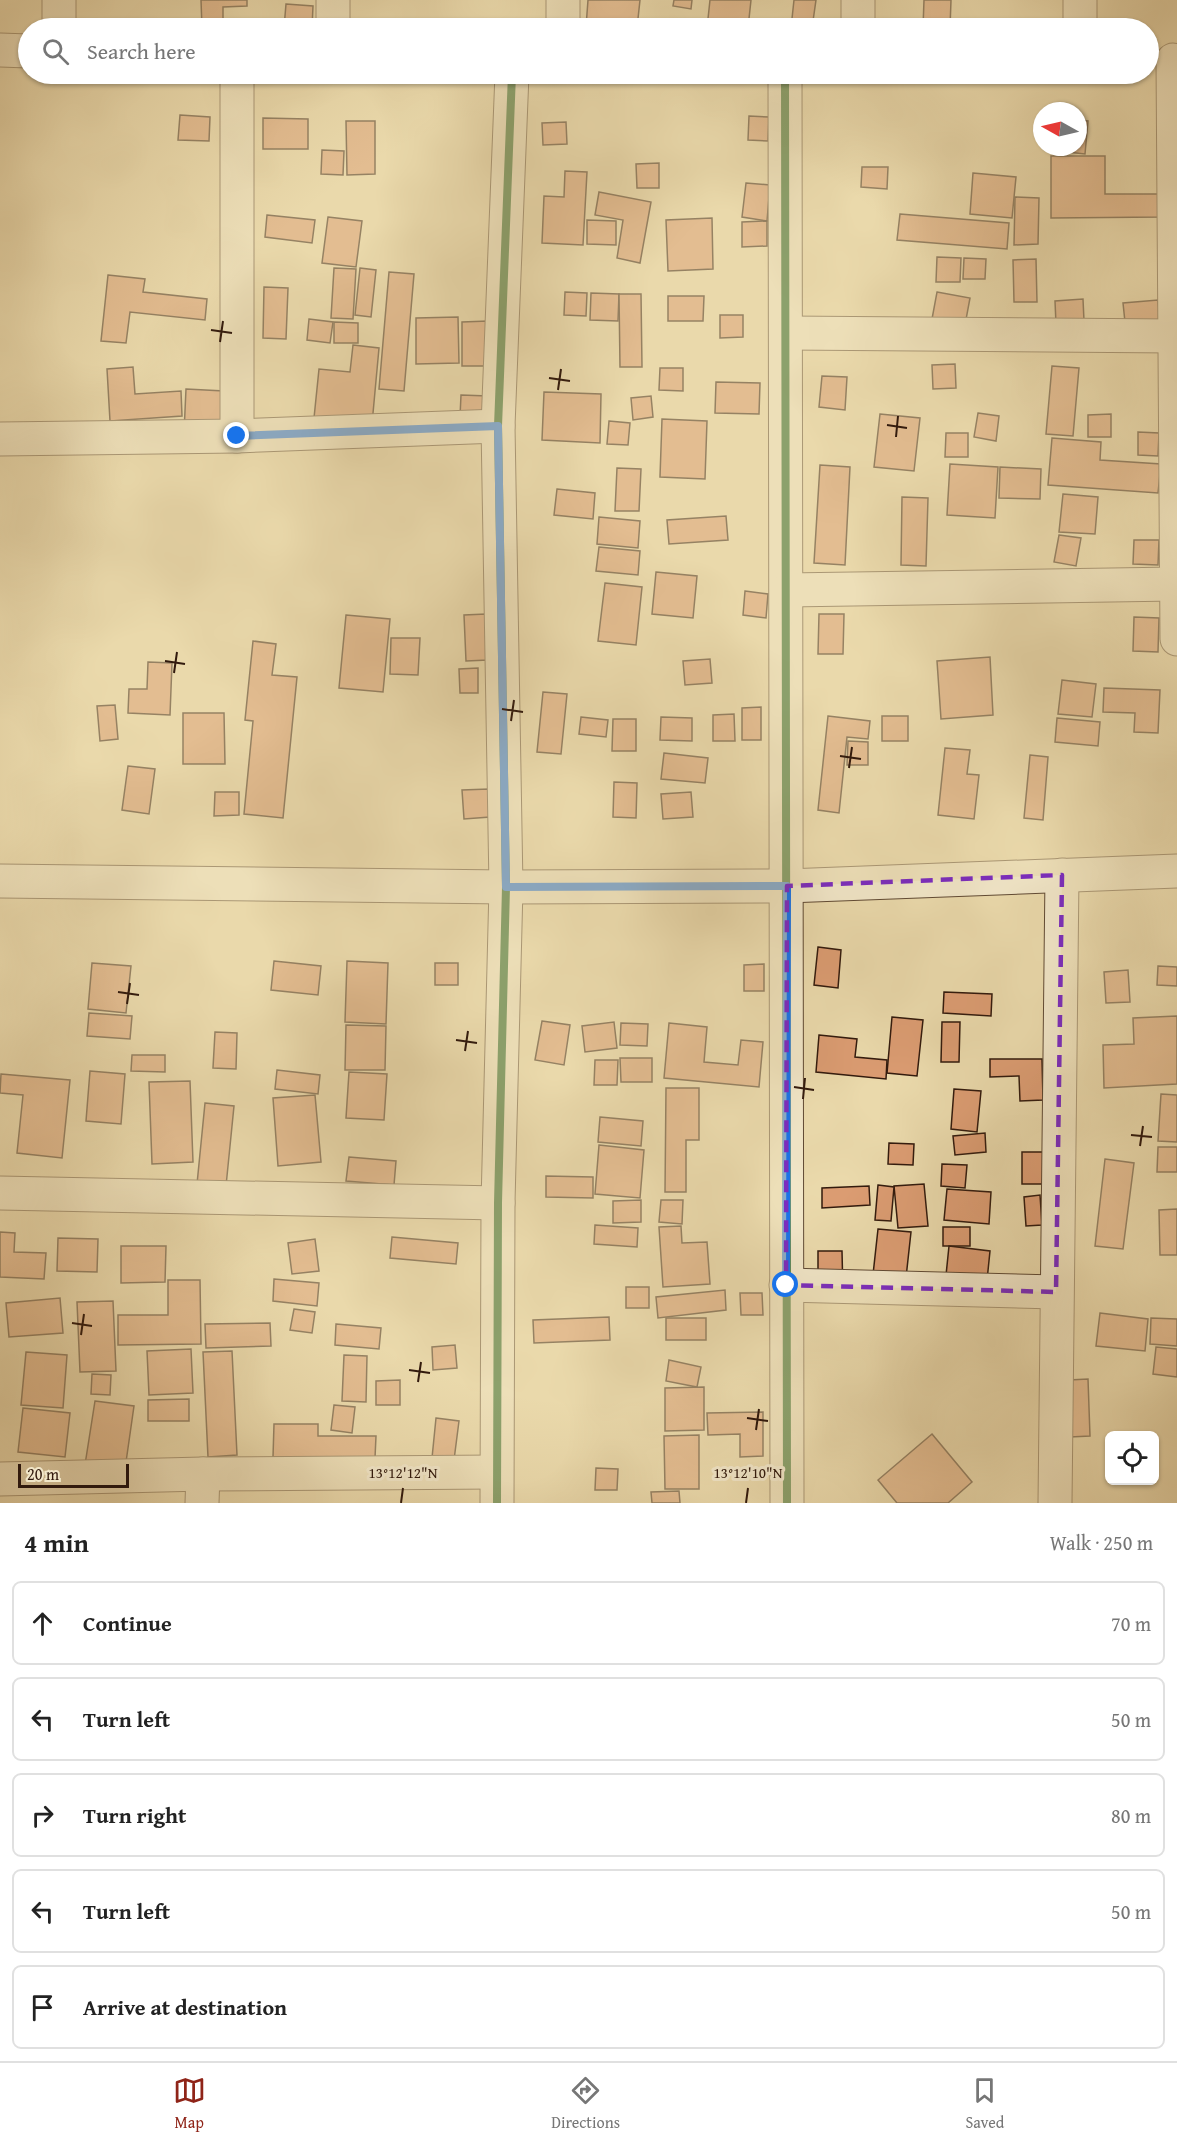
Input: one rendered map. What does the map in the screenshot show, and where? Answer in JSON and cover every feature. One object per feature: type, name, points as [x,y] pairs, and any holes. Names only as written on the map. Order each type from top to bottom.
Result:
[{"type":"street","points":[[58,18],[59,0]]},
{"type":"street","points":[[333,0],[333,18]]},
{"type":"street","points":[[563,18],[564,0]]},
{"type":"street","points":[[858,0],[858,18]]},
{"type":"street","points":[[1080,0],[1080,18]]},
{"type":"street","points":[[0,50],[18,51]]},
{"type":"street","points":[[1166,60],[1174,336],[1177,639]]},
{"type":"street","points":[[237,84],[237,436]]},
{"type":"street","points":[[0,1479],[203,1488],[496,1487],[498,1203],[506,887],[498,426],[512,84]]},
{"type":"street","points":[[785,84],[787,1503]]},
{"type":"street","points":[[786,333],[1174,336]]},
{"type":"street","points":[[0,439],[237,436],[498,426]]},
{"type":"street","points":[[787,590],[1175,584]]},
{"type":"street","points":[[0,881],[506,887],[787,886],[1177,871]]},
{"type":"street","points":[[1055,1503],[1062,875]]},
{"type":"street","points":[[0,1193],[498,1203]]},
{"type":"street","points":[[786,1285],[1056,1292]]},
{"type":"highlighted area","points":[[1062,875],[1056,1292],[786,1285],[787,886]]},
{"type":"building","points":[[201,0],[247,0],[247,6],[223,7],[223,18],[202,18]]},
{"type":"building","points":[[588,0],[640,0],[638,18],[587,18]]},
{"type":"building","points":[[674,0],[692,0],[691,9],[673,6]]},
{"type":"building","points":[[710,0],[751,0],[749,18],[708,18]]},
{"type":"building","points":[[794,0],[816,0],[813,18],[792,18]]},
{"type":"building","points":[[924,0],[951,0],[950,18],[923,18]]},
{"type":"building","points":[[286,4],[313,6],[312,18],[285,18]]},
{"type":"building","points":[[180,115],[210,117],[209,141],[178,140]]},
{"type":"building","points":[[749,116],[769,117],[768,141],[748,140]]},
{"type":"building","points":[[263,118],[308,119],[308,149],[263,149]]},
{"type":"building","points":[[346,121],[375,121],[375,174],[347,175]]},
{"type":"building","points":[[566,122],[567,144],[543,145],[542,123]]},
{"type":"building","points":[[322,150],[344,151],[343,175],[321,174]]},
{"type":"building","points":[[1051,156],[1105,156],[1105,194],[1160,194],[1161,217],[1051,218]]},
{"type":"building","points":[[659,163],[659,188],[637,188],[636,164]]},
{"type":"building","points":[[862,167],[888,167],[887,189],[861,187]]},
{"type":"building","points":[[565,171],[587,172],[583,245],[542,243],[544,196],[564,197]]},
{"type":"building","points":[[973,173],[1016,177],[1012,218],[970,214]]},
{"type":"building","points":[[746,183],[770,185],[767,221],[742,217]]},
{"type":"building","points":[[599,192],[651,202],[640,263],[617,258],[623,220],[595,215]]},
{"type":"building","points":[[1015,197],[1039,198],[1038,244],[1014,245]]},
{"type":"building","points":[[900,214],[1009,223],[1007,249],[897,240]]},
{"type":"building","points":[[267,215],[315,220],[312,243],[265,237]]},
{"type":"building","points":[[328,217],[362,221],[356,267],[322,263]]},
{"type":"building","points":[[712,218],[713,269],[668,271],[666,220]]},
{"type":"building","points":[[587,220],[616,221],[616,245],[587,244]]},
{"type":"building","points":[[767,221],[767,246],[742,247],[742,222]]},
{"type":"building","points":[[937,257],[961,258],[960,282],[936,282]]},
{"type":"building","points":[[964,258],[986,259],[985,279],[963,279]]},
{"type":"building","points":[[1036,259],[1037,302],[1014,302],[1013,260]]},
{"type":"building","points":[[334,268],[356,269],[353,319],[331,318]]},
{"type":"building","points":[[360,268],[376,270],[371,317],[355,315]]},
{"type":"building","points":[[389,272],[414,274],[404,391],[379,389]]},
{"type":"building","points":[[108,275],[145,279],[143,292],[207,299],[205,320],[130,312],[126,343],[101,341]]},
{"type":"building","points":[[264,287],[288,288],[286,339],[263,338]]},
{"type":"building","points":[[565,292],[587,293],[586,316],[564,315]]},
{"type":"building","points":[[937,292],[970,298],[965,325],[932,319]]},
{"type":"building","points":[[591,293],[619,294],[618,321],[590,320]]},
{"type":"building","points":[[619,294],[641,294],[642,367],[620,367]]},
{"type":"building","points":[[668,296],[704,296],[703,321],[668,321]]},
{"type":"building","points":[[1083,299],[1084,321],[1056,324],[1055,301]]},
{"type":"building","points":[[1158,300],[1160,320],[1125,322],[1123,303]]},
{"type":"building","points":[[720,315],[743,315],[743,337],[720,338]]},
{"type":"building","points":[[458,317],[459,363],[416,364],[416,318]]},
{"type":"building","points":[[309,319],[333,322],[330,343],[307,340]]},
{"type":"building","points":[[488,321],[488,366],[462,366],[462,322]]},
{"type":"building","points":[[334,322],[358,323],[358,343],[334,343]]},
{"type":"building","points":[[353,345],[379,348],[372,424],[314,418],[319,369],[350,372]]},
{"type":"building","points":[[955,364],[956,388],[933,389],[932,365]]},
{"type":"building","points":[[1052,366],[1079,368],[1073,436],[1046,434]]},
{"type":"building","points":[[133,367],[135,394],[181,391],[182,416],[110,421],[107,369]]},
{"type":"building","points":[[660,368],[683,368],[683,391],[659,390]]},
{"type":"building","points":[[822,376],[847,377],[845,410],[819,407]]},
{"type":"building","points":[[716,382],[760,383],[759,414],[715,413]]},
{"type":"building","points":[[186,389],[224,391],[221,436],[184,433]]},
{"type":"building","points":[[544,392],[601,394],[600,443],[542,440]]},
{"type":"building","points":[[461,395],[488,396],[487,418],[460,417]]},
{"type":"building","points":[[651,396],[653,417],[633,420],[631,398]]},
{"type":"building","points":[[978,413],[999,416],[996,441],[974,437]]},
{"type":"building","points":[[880,414],[920,418],[914,471],[874,467]]},
{"type":"building","points":[[1111,414],[1111,437],[1088,437],[1088,415]]},
{"type":"building","points":[[662,419],[707,421],[705,479],[660,477]]},
{"type":"building","points":[[609,421],[630,423],[628,445],[607,444]]},
{"type":"building","points":[[1138,432],[1159,433],[1158,456],[1138,455]]},
{"type":"building","points":[[946,433],[968,433],[968,457],[945,457]]},
{"type":"building","points":[[1052,438],[1101,442],[1100,460],[1161,464],[1158,493],[1048,485]]},
{"type":"building","points":[[950,464],[998,467],[995,518],[947,515]]},
{"type":"building","points":[[820,465],[850,467],[845,565],[814,563]]},
{"type":"building","points":[[1000,467],[1041,469],[1040,499],[999,498]]},
{"type":"building","points":[[617,468],[641,469],[639,511],[615,511]]},
{"type":"building","points":[[557,489],[595,493],[593,519],[554,515]]},
{"type":"building","points":[[1063,494],[1098,497],[1095,534],[1059,532]]},
{"type":"building","points":[[902,497],[928,498],[926,566],[901,565]]},
{"type":"building","points":[[726,516],[728,540],[669,544],[667,520]]},
{"type":"building","points":[[599,517],[640,521],[638,548],[597,544]]},
{"type":"building","points":[[1059,535],[1081,538],[1076,566],[1054,562]]},
{"type":"building","points":[[1134,540],[1159,540],[1158,565],[1133,564]]},
{"type":"building","points":[[599,547],[640,551],[638,575],[596,571]]},
{"type":"building","points":[[656,572],[697,576],[693,618],[652,614]]},
{"type":"building","points":[[605,583],[642,587],[636,645],[598,641]]},
{"type":"building","points":[[745,591],[768,594],[766,618],[743,615]]},
{"type":"building","points":[[486,614],[488,660],[466,661],[464,615]]},
{"type":"building","points":[[819,614],[844,614],[843,654],[818,654]]},
{"type":"building","points":[[346,615],[390,619],[383,692],[339,688]]},
{"type":"building","points":[[1134,617],[1159,618],[1158,652],[1133,651]]},
{"type":"building","points":[[391,638],[420,638],[418,675],[390,674]]},
{"type":"building","points":[[253,641],[276,644],[272,675],[297,677],[283,818],[244,814],[253,721],[245,720]]},
{"type":"building","points":[[990,657],[993,715],[941,719],[937,661]]},
{"type":"building","points":[[710,659],[712,683],[685,685],[683,661]]},
{"type":"building","points":[[148,662],[172,663],[170,715],[128,713],[129,689],[147,689]]},
{"type":"building","points":[[478,668],[478,693],[460,693],[459,669]]},
{"type":"building","points":[[1062,680],[1096,684],[1092,717],[1058,714]]},
{"type":"building","points":[[1104,688],[1160,690],[1158,733],[1134,732],[1135,713],[1103,712]]},
{"type":"building","points":[[543,692],[567,694],[561,754],[537,752]]},
{"type":"building","points":[[115,705],[118,739],[100,741],[97,706]]},
{"type":"building","points":[[761,707],[761,740],[742,740],[742,708]]},
{"type":"building","points":[[183,713],[224,713],[225,764],[183,764]]},
{"type":"building","points":[[734,714],[735,741],[713,741],[713,715]]},
{"type":"building","points":[[828,716],[870,721],[868,739],[847,737],[839,813],[818,810]]},
{"type":"building","points":[[882,716],[908,716],[908,741],[882,741]]},
{"type":"building","points":[[581,717],[608,720],[606,737],[579,734]]},
{"type":"building","points":[[661,717],[692,718],[692,741],[660,740]]},
{"type":"building","points":[[1057,718],[1100,722],[1098,746],[1055,742]]},
{"type":"building","points":[[613,719],[636,719],[636,751],[612,751]]},
{"type":"building","points":[[848,741],[868,742],[868,765],[847,765]]},
{"type":"building","points":[[945,748],[970,750],[967,774],[979,775],[974,819],[938,815]]},
{"type":"building","points":[[664,753],[708,758],[705,783],[661,779]]},
{"type":"building","points":[[1030,755],[1048,757],[1043,820],[1024,818]]},
{"type":"building","points":[[128,766],[155,769],[149,814],[122,810]]},
{"type":"building","points":[[614,782],[637,783],[636,818],[613,817]]},
{"type":"building","points":[[489,789],[490,817],[464,819],[462,790]]},
{"type":"building","points":[[215,792],[239,792],[239,815],[214,816]]},
{"type":"building","points":[[691,792],[693,817],[663,819],[661,794]]},
{"type":"building","points":[[818,947],[841,950],[838,988],[814,985]]},
{"type":"building","points":[[274,961],[321,966],[318,995],[271,990]]},
{"type":"building","points":[[347,961],[388,963],[386,1024],[345,1022]]},
{"type":"building","points":[[92,963],[131,966],[126,1013],[88,1009]]},
{"type":"building","points":[[435,963],[458,963],[458,985],[435,985]]},
{"type":"building","points":[[764,964],[764,991],[744,991],[744,965]]},
{"type":"building","points":[[1158,966],[1177,967],[1177,986],[1157,985]]},
{"type":"building","points":[[1128,970],[1130,1002],[1106,1003],[1104,972]]},
{"type":"building","points":[[944,992],[992,994],[991,1016],[943,1013]]},
{"type":"building","points":[[89,1013],[132,1016],[130,1039],[87,1036]]},
{"type":"building","points":[[1177,1016],[1177,1084],[1104,1088],[1103,1045],[1134,1044],[1133,1018]]},
{"type":"building","points":[[892,1017],[923,1020],[917,1076],[887,1073]]},
{"type":"building","points":[[542,1021],[570,1025],[564,1065],[535,1060]]},
{"type":"building","points":[[614,1022],[617,1048],[585,1052],[582,1026]]},
{"type":"building","points":[[942,1022],[960,1022],[959,1062],[941,1062]]},
{"type":"building","points":[[621,1023],[648,1024],[647,1046],[620,1045]]},
{"type":"building","points":[[669,1023],[707,1027],[704,1062],[738,1065],[741,1040],[763,1042],[759,1087],[664,1078]]},
{"type":"building","points":[[346,1025],[386,1026],[385,1070],[345,1070]]},
{"type":"building","points":[[215,1032],[237,1033],[236,1069],[213,1068]]},
{"type":"building","points":[[819,1035],[857,1039],[855,1057],[887,1060],[886,1079],[816,1072]]},
{"type":"building","points":[[132,1055],[165,1055],[165,1072],[131,1071]]},
{"type":"building","points":[[620,1058],[652,1058],[652,1082],[621,1082]]},
{"type":"building","points":[[990,1059],[1042,1059],[1043,1100],[1020,1101],[1019,1076],[990,1077]]},
{"type":"building","points":[[595,1060],[618,1060],[617,1085],[594,1085]]},
{"type":"building","points":[[277,1070],[320,1075],[318,1094],[275,1089]]},
{"type":"building","points":[[90,1071],[125,1074],[121,1124],[86,1121]]},
{"type":"building","points":[[349,1072],[387,1074],[384,1120],[346,1118]]},
{"type":"building","points":[[1,1074],[70,1080],[62,1158],[17,1153],[23,1095],[0,1093]]},
{"type":"building","points":[[190,1081],[193,1162],[152,1164],[149,1082]]},
{"type":"building","points":[[666,1088],[699,1088],[699,1140],[686,1140],[686,1192],[665,1192]]},
{"type":"building","points":[[954,1089],[981,1091],[977,1132],[951,1129]]},
{"type":"building","points":[[1161,1094],[1177,1095],[1177,1142],[1158,1141]]},
{"type":"building","points":[[315,1095],[321,1162],[278,1166],[273,1098]]},
{"type":"building","points":[[205,1103],[234,1106],[226,1186],[197,1184]]},
{"type":"building","points":[[600,1117],[643,1121],[641,1146],[598,1142]]},
{"type":"building","points":[[985,1133],[986,1152],[955,1155],[953,1136]]},
{"type":"building","points":[[889,1143],[914,1144],[913,1165],[888,1164]]},
{"type":"building","points":[[599,1145],[644,1150],[640,1198],[595,1194]]},
{"type":"building","points":[[1158,1147],[1177,1147],[1177,1172],[1157,1172]]},
{"type":"building","points":[[1022,1152],[1048,1152],[1048,1184],[1022,1184]]},
{"type":"building","points":[[349,1157],[396,1161],[394,1185],[346,1181]]},
{"type":"building","points":[[1105,1159],[1134,1163],[1123,1249],[1095,1246]]},
{"type":"building","points":[[942,1164],[967,1165],[965,1188],[941,1186]]},
{"type":"building","points":[[546,1176],[593,1177],[593,1198],[546,1197]]},
{"type":"building","points":[[924,1184],[928,1226],[898,1228],[894,1186]]},
{"type":"building","points":[[878,1185],[894,1187],[891,1221],[875,1220]]},
{"type":"building","points":[[869,1186],[870,1205],[822,1208],[822,1188]]},
{"type":"building","points":[[947,1189],[991,1192],[989,1224],[944,1220]]},
{"type":"building","points":[[1040,1195],[1042,1225],[1026,1226],[1024,1197]]},
{"type":"building","points":[[641,1200],[641,1222],[613,1223],[613,1201]]},
{"type":"building","points":[[661,1200],[683,1200],[682,1224],[659,1222]]},
{"type":"building","points":[[1177,1209],[1177,1255],[1160,1255],[1159,1210]]},
{"type":"building","points":[[595,1225],[638,1228],[637,1247],[594,1244]]},
{"type":"building","points":[[681,1226],[682,1243],[707,1242],[710,1284],[663,1287],[659,1227]]},
{"type":"building","points":[[943,1227],[970,1227],[970,1246],[943,1246]]},
{"type":"building","points":[[878,1229],[911,1232],[904,1296],[871,1293]]},
{"type":"building","points":[[0,1232],[15,1233],[14,1252],[46,1253],[44,1279],[0,1277]]},
{"type":"building","points":[[392,1237],[458,1243],[456,1264],[390,1258]]},
{"type":"building","points":[[58,1238],[98,1239],[97,1272],[57,1271]]},
{"type":"building","points":[[315,1239],[319,1271],[292,1274],[288,1243]]},
{"type":"building","points":[[121,1246],[166,1246],[165,1282],[121,1283]]},
{"type":"building","points":[[949,1246],[990,1251],[985,1300],[944,1295]]},
{"type":"building","points":[[818,1251],[842,1251],[843,1294],[818,1295]]},
{"type":"building","points":[[274,1279],[319,1283],[317,1306],[273,1301]]},
{"type":"building","points":[[168,1280],[200,1280],[201,1344],[118,1345],[118,1315],[168,1315]]},
{"type":"building","points":[[626,1287],[649,1287],[649,1308],[626,1308]]},
{"type":"building","points":[[725,1290],[726,1310],[658,1318],[656,1297]]},
{"type":"building","points":[[740,1293],[762,1293],[763,1315],[741,1315]]},
{"type":"building","points":[[60,1298],[63,1333],[9,1337],[6,1303]]},
{"type":"building","points":[[113,1301],[116,1371],[80,1372],[77,1302]]},
{"type":"building","points":[[294,1309],[315,1312],[312,1333],[290,1330]]},
{"type":"building","points":[[1100,1313],[1148,1319],[1145,1351],[1096,1346]]},
{"type":"building","points":[[609,1317],[610,1340],[534,1343],[533,1320]]},
{"type":"building","points":[[666,1318],[706,1318],[706,1340],[666,1340]]},
{"type":"building","points":[[1151,1318],[1177,1319],[1177,1346],[1150,1344]]},
{"type":"building","points":[[270,1323],[271,1346],[206,1348],[205,1324]]},
{"type":"building","points":[[336,1324],[381,1328],[379,1349],[335,1345]]},
{"type":"building","points":[[455,1345],[457,1368],[433,1370],[432,1347]]},
{"type":"building","points":[[1156,1347],[1177,1349],[1177,1377],[1153,1374]]},
{"type":"building","points":[[191,1349],[193,1393],[149,1395],[147,1351]]},
{"type":"building","points":[[232,1351],[237,1455],[208,1457],[203,1352]]},
{"type":"building","points":[[26,1352],[67,1355],[63,1408],[21,1405]]},
{"type":"building","points":[[344,1355],[367,1356],[366,1402],[342,1401]]},
{"type":"building","points":[[669,1360],[701,1367],[697,1387],[666,1381]]},
{"type":"building","points":[[92,1374],[111,1375],[110,1395],[91,1394]]},
{"type":"building","points":[[1088,1379],[1090,1436],[1070,1437],[1069,1380]]},
{"type":"building","points":[[400,1380],[400,1405],[376,1405],[376,1381]]},
{"type":"building","points":[[704,1387],[704,1430],[665,1431],[665,1388]]},
{"type":"building","points":[[189,1399],[189,1421],[148,1421],[148,1400]]},
{"type":"building","points":[[95,1401],[134,1406],[124,1476],[84,1471]]},
{"type":"building","points":[[334,1405],[355,1407],[352,1433],[331,1430]]},
{"type":"building","points":[[23,1408],[70,1413],[65,1457],[18,1452]]},
{"type":"building","points":[[763,1412],[763,1456],[740,1457],[740,1434],[708,1435],[707,1413]]},
{"type":"building","points":[[436,1418],[459,1421],[454,1460],[432,1458]]},
{"type":"building","points":[[274,1424],[318,1424],[318,1436],[376,1436],[375,1458],[273,1457]]},
{"type":"building","points":[[932,1434],[972,1482],[948,1503],[897,1503],[878,1480]]},
{"type":"building","points":[[699,1435],[699,1489],[665,1489],[664,1436]]},
{"type":"building","points":[[596,1468],[618,1469],[617,1490],[595,1490]]},
{"type":"building","points":[[679,1491],[680,1503],[652,1503],[651,1492]]},
{"type":"cycle path","points":[[497,1503],[498,1203],[506,887],[498,426],[512,84]]},
{"type":"cycle path","points":[[785,84],[787,1503]]},
{"type":"route","points":[[237,436],[498,426],[506,887],[787,886],[786,1285]]}]
